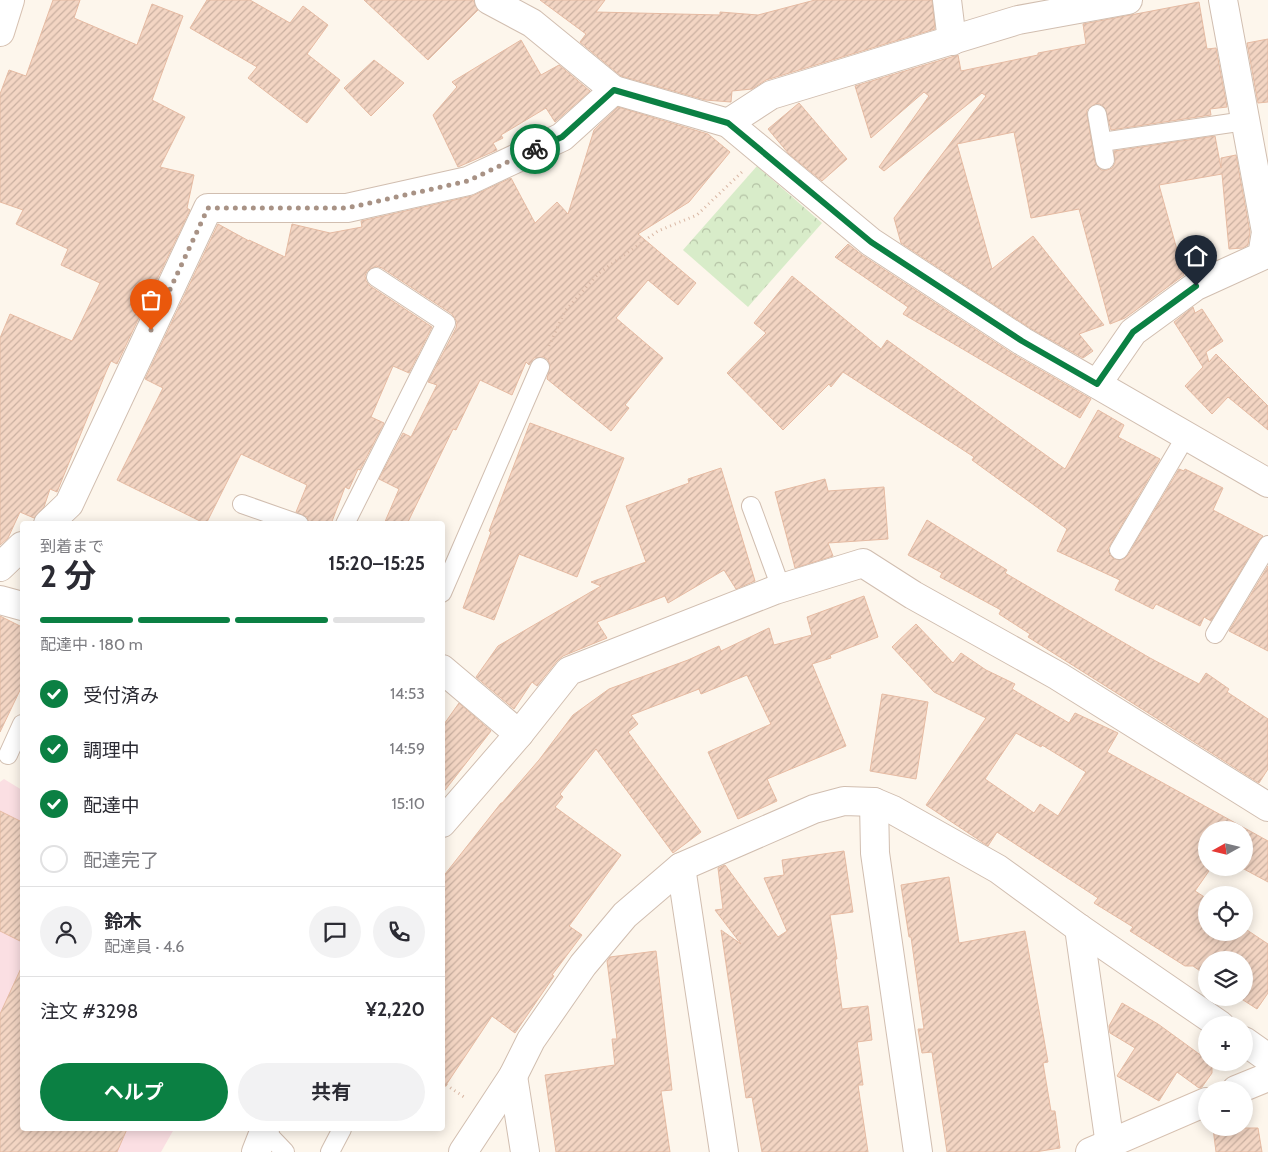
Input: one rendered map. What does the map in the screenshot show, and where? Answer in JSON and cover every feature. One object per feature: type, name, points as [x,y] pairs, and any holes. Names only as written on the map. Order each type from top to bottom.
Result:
[{"type":"street","points":[[0,32],[10,0]]},
{"type":"street","points":[[489,0],[532,23],[614,90],[728,123],[871,242],[1022,341],[1268,483]]},
{"type":"street","points":[[947,0],[952,41]]},
{"type":"street","points":[[728,123],[771,95],[1018,20],[1128,0]]},
{"type":"street","points":[[1097,384],[1133,332],[1196,286],[1262,256],[1266,232],[1223,0]]},
{"type":"street","points":[[51,521],[69,504],[208,208],[347,208],[468,181],[562,137],[614,90]]},
{"type":"street","points":[[0,567],[20,548]]},
{"type":"street","points":[[445,820],[519,734],[569,671],[621,649],[781,588],[863,562],[912,595],[1058,676],[1268,807]]},
{"type":"street","points":[[0,600],[20,605]]},
{"type":"street","points":[[445,672],[519,734]]},
{"type":"street","points":[[463,1152],[513,1076],[532,1040],[583,965],[626,915],[681,867],[814,809],[844,801],[874,802],[893,810],[998,869],[1079,928],[1207,1016]]},
{"type":"street","points":[[874,802],[875,852],[918,1152]]},
{"type":"street","points":[[681,867],[724,1152]]},
{"type":"street","points":[[1079,928],[1103,1149],[1198,1106]]},
{"type":"street","points":[[1253,1047],[1268,1058]]},
{"type":"street","points":[[513,1076],[525,1152]]},
{"type":"street","points":[[1253,1083],[1268,1077]]},
{"type":"lane","points":[[1097,114],[1105,160]]},
{"type":"lane","points":[[1102,142],[1245,121]]},
{"type":"lane","points":[[347,521],[446,323],[376,277]]},
{"type":"lane","points":[[445,586],[540,367]]},
{"type":"lane","points":[[1119,550],[1186,436]]},
{"type":"lane","points":[[242,504],[290,521]]},
{"type":"lane","points":[[751,506],[781,588]]},
{"type":"lane","points":[[1215,634],[1268,545]]},
{"type":"lane","points":[[8,756],[20,729]]},
{"type":"lane","points":[[330,1152],[341,1131]]},
{"type":"lane","points":[[262,1137],[285,1152]]},
{"type":"path","points":[[540,367],[565,311],[599,272],[658,231],[697,215],[763,152]]},
{"type":"shaded area","points":[[4,779],[20,789],[20,1131],[173,1131],[161,1152],[0,1152],[0,782]]},
{"type":"green space","points":[[757,166],[822,223],[748,307],[683,250]]},
{"type":"building","points":[[53,0],[80,0],[74,18],[137,45],[152,4],[183,16],[152,100],[185,117],[160,167],[194,175],[187,208],[190,210],[117,364],[111,361],[57,492],[50,489],[44,507],[34,518],[20,512],[8,538],[0,545],[0,338],[10,314],[72,341],[100,283],[61,265],[68,249],[16,224],[23,210],[0,202],[0,94],[9,70],[26,76]]},
{"type":"building","points":[[207,0],[250,0],[290,23],[303,6],[328,25],[307,54],[340,80],[307,123],[248,78],[257,67],[190,28]]},
{"type":"building","points":[[364,0],[473,0],[478,10],[428,60]]},
{"type":"building","points":[[540,0],[605,0],[596,12],[720,15],[720,12],[758,15],[815,0],[932,0],[935,29],[766,80],[752,89],[732,91],[731,102],[705,100],[621,76],[580,42],[586,34]]},
{"type":"building","points":[[1199,2],[1207,49],[1216,48],[1227,107],[1210,109],[1211,115],[1111,130],[1105,108],[1100,104],[1095,104],[1087,110],[1087,115],[1095,162],[1101,170],[1107,170],[1112,168],[1115,163],[1114,151],[1215,136],[1221,168],[1221,158],[1236,155],[1250,232],[1248,245],[1243,248],[1229,249],[1222,174],[1159,185],[1184,275],[1125,318],[1110,324],[1079,209],[1031,218],[1014,132],[957,144],[992,269],[1033,236],[1104,325],[1079,334],[1093,351],[1083,358],[1030,328],[901,243],[894,218],[986,96],[982,93],[884,171],[879,167],[929,96],[924,92],[871,138],[855,86],[958,55],[961,71],[1086,44],[1083,24]]},
{"type":"building","points":[[1268,39],[1268,102],[1258,103],[1247,43]]},
{"type":"building","points":[[521,40],[541,75],[559,65],[590,91],[555,122],[546,108],[501,135],[503,138],[493,143],[497,150],[458,167],[433,115],[457,87],[452,82]]},
{"type":"building","points":[[374,60],[404,83],[371,116],[344,88]]},
{"type":"building","points":[[799,103],[847,159],[822,181],[789,154],[768,129]]},
{"type":"building","points":[[618,107],[708,134],[730,152],[689,202],[638,234],[696,283],[678,305],[648,280],[616,318],[663,358],[625,405],[629,408],[611,431],[547,379],[550,365],[548,360],[544,357],[534,358],[529,365],[526,362],[512,395],[480,380],[456,430],[453,429],[408,521],[385,521],[399,489],[379,479],[403,433],[411,437],[437,385],[428,382],[456,328],[457,322],[452,314],[382,268],[376,266],[367,271],[365,276],[370,286],[432,327],[409,373],[393,366],[371,417],[384,423],[349,489],[345,487],[332,521],[308,521],[307,517],[296,512],[307,485],[241,454],[208,521],[200,521],[117,480],[163,388],[145,379],[218,224],[249,241],[285,257],[292,224],[330,233],[362,227],[361,221],[472,196],[511,178],[535,223],[557,202],[568,214],[594,130]]},
{"type":"building","points":[[848,244],[1013,354],[1091,399],[1080,418],[903,314],[908,307],[835,257]]},
{"type":"building","points":[[792,276],[881,349],[887,340],[1065,469],[1098,410],[1124,425],[1118,437],[1160,459],[1108,549],[1114,559],[1124,559],[1128,555],[1179,469],[1184,471],[1185,469],[1223,488],[1213,510],[1263,536],[1211,621],[1204,617],[1200,626],[1156,604],[1153,609],[1115,590],[1120,580],[1057,551],[1067,529],[972,460],[974,457],[843,372],[831,387],[829,384],[783,430],[727,373],[766,333],[754,323]]},
{"type":"building","points":[[1193,307],[1195,313],[1202,309],[1223,341],[1206,352],[1209,362],[1216,354],[1268,406],[1268,430],[1228,397],[1212,414],[1185,386],[1203,367],[1174,322]]},
{"type":"building","points":[[530,423],[624,458],[577,577],[519,554],[494,620],[463,608],[491,532],[489,531]]},
{"type":"building","points":[[721,468],[755,581],[736,589],[724,570],[668,603],[665,596],[597,622],[607,638],[563,656],[537,686],[532,682],[514,709],[476,677],[498,646],[601,586],[591,582],[646,562],[626,506],[689,483],[688,479]]},
{"type":"building","points":[[825,479],[828,491],[884,487],[888,539],[828,543],[833,556],[795,568],[775,492]]},
{"type":"building","points":[[927,520],[1007,570],[1005,573],[1150,658],[1199,684],[1206,673],[1229,689],[1227,692],[1268,719],[1268,769],[1259,783],[1028,637],[1030,634],[999,614],[1001,610],[940,577],[942,573],[908,555]]},
{"type":"building","points":[[1268,566],[1268,651],[1229,631]]},
{"type":"building","points":[[864,596],[878,637],[830,655],[831,658],[812,664],[846,746],[767,779],[777,801],[738,819],[708,752],[771,724],[747,675],[701,694],[699,689],[631,715],[638,724],[628,732],[701,832],[673,853],[596,749],[560,794],[563,797],[555,807],[621,855],[569,926],[582,935],[552,975],[554,976],[515,1033],[492,1016],[445,1086],[445,874],[501,803],[539,760],[573,715],[609,689],[688,660],[719,646],[721,651],[769,628],[774,645],[812,635],[807,617]]},
{"type":"building","points":[[0,616],[20,626],[20,690],[0,732]]},
{"type":"building","points":[[916,624],[953,663],[961,653],[986,670],[1015,684],[1012,689],[1069,723],[1075,713],[1118,733],[1107,752],[1232,821],[1198,821],[1198,876],[1205,876],[1195,891],[1198,893],[1198,941],[1253,941],[1253,934],[1268,944],[1268,993],[1257,1009],[1252,1006],[1253,951],[1198,951],[1198,969],[1193,966],[1185,966],[1130,931],[1133,927],[1094,903],[1098,898],[997,832],[988,846],[926,805],[986,718],[934,692],[892,647]],"holes":[[[1016,733],[1041,747],[1042,745],[1086,772],[1058,816],[1040,804],[1034,813],[985,779]]]},
{"type":"building","points":[[882,694],[928,702],[916,779],[870,771]]},
{"type":"building","points":[[459,703],[491,731],[445,790],[445,723]]},
{"type":"building","points":[[0,811],[20,821],[20,941],[0,931]]},
{"type":"building","points":[[1253,833],[1268,841],[1268,882],[1253,874]]},
{"type":"building","points":[[844,851],[853,912],[830,915],[842,1009],[868,1006],[872,1040],[857,1042],[863,1085],[858,1085],[868,1152],[762,1152],[752,1097],[746,1098],[721,930],[741,944],[715,910],[723,909],[718,868],[725,865],[778,937],[787,931],[764,878],[784,875],[782,860]]},
{"type":"building","points":[[949,877],[959,943],[1025,931],[1048,1062],[1043,1063],[1051,1111],[1055,1111],[1060,1148],[1035,1152],[947,1152],[932,1052],[922,1053],[918,1029],[924,1029],[911,937],[909,937],[901,885]]},
{"type":"building","points":[[656,951],[672,1090],[661,1091],[670,1152],[556,1152],[545,1075],[615,1065],[612,1039],[617,1039],[607,961],[610,957]]},
{"type":"building","points":[[20,970],[20,1131],[126,1131],[117,1152],[0,1152],[0,1014]]},
{"type":"building","points":[[1122,1003],[1158,1024],[1198,1053],[1198,1071],[1212,1071],[1212,1073],[1206,1081],[1198,1081],[1198,1087],[1177,1072],[1159,1101],[1117,1076],[1135,1048],[1110,1033],[1109,1026]]},
{"type":"building","points":[[1253,1128],[1258,1128],[1262,1152],[1216,1152],[1214,1136],[1253,1136]]},
{"type":"way so far","points":[[151,330],[208,208],[347,208],[468,181],[535,149]]},
{"type":"route","points":[[535,149],[562,137],[614,90],[728,123],[871,242],[1022,341],[1097,384],[1133,332],[1196,286]]}]
